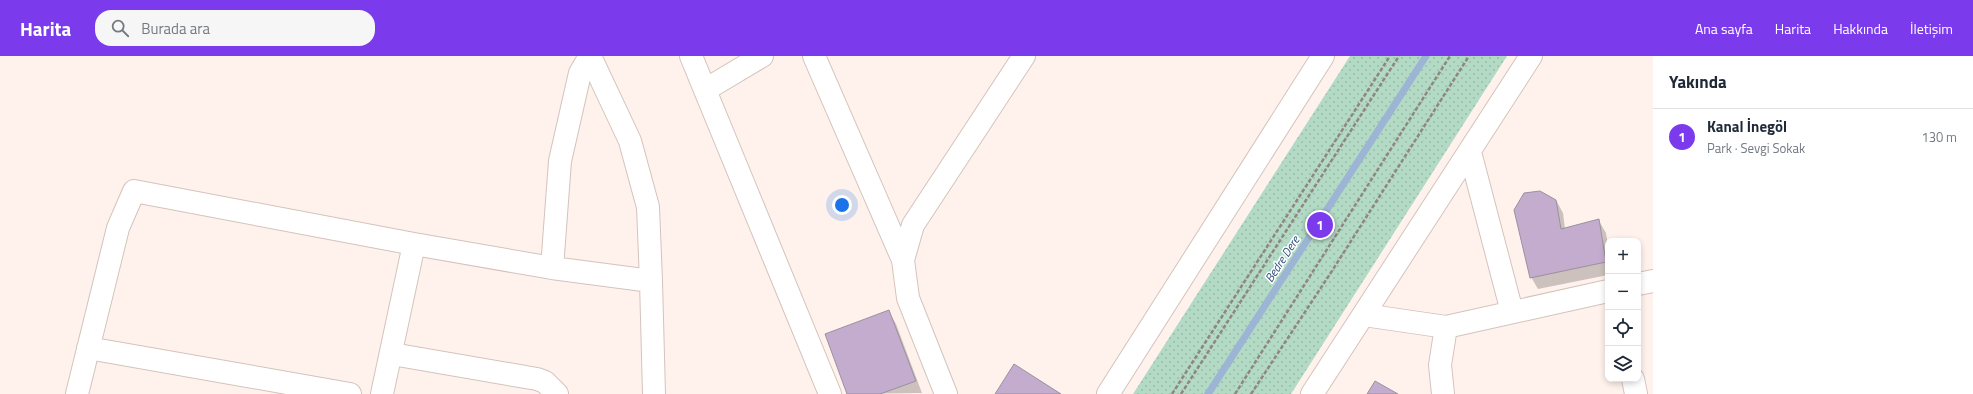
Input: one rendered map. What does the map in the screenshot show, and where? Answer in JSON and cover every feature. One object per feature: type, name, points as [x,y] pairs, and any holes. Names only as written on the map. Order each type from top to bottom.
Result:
[{"type":"street","points":[[552,268],[560,161],[580,72],[590,56]]},
{"type":"street","points":[[590,56],[630,141],[648,207],[654,394]]},
{"type":"street","points":[[691,56],[830,394]]},
{"type":"street","points":[[705,90],[762,56]]},
{"type":"street","points":[[814,56],[903,260],[908,298],[946,394]]},
{"type":"street","points":[[903,260],[913,225],[1024,56]]},
{"type":"street","points":[[1108,394],[1323,56]]},
{"type":"street","points":[[1312,394],[1532,56]]},
{"type":"street","points":[[1470,152],[1512,312]]},
{"type":"street","points":[[77,394],[118,228],[134,191],[414,244],[552,268],[651,281]]},
{"type":"street","points":[[382,394],[392,354],[414,244]]},
{"type":"street","points":[[1641,283],[1653,281]]},
{"type":"street","points":[[1364,315],[1446,327],[1605,292]]},
{"type":"street","points":[[1444,394],[1440,365],[1446,327]]},
{"type":"street","points":[[88,348],[350,394]]},
{"type":"street","points":[[392,354],[537,379],[545,382],[557,394]]},
{"type":"street","points":[[1634,382],[1636,394]]},
{"type":"path","points":[[1172,394],[1390,56]]},
{"type":"path","points":[[1181,394],[1399,56]]},
{"type":"path","points":[[1235,394],[1450,56]]},
{"type":"path","points":[[1251,394],[1330,274],[1469,56]]},
{"type":"green space","points":[[1350,56],[1507,56],[1291,394],[1133,394]]},
{"type":"building","points":[[1540,191],[1556,200],[1561,229],[1599,219],[1605,262],[1530,278],[1514,210],[1524,193]]},
{"type":"building","points":[[889,310],[916,381],[880,394],[847,394],[825,334]]},
{"type":"building","points":[[1014,364],[1061,394],[995,394]]},
{"type":"building","points":[[1375,381],[1398,394],[1367,394]]},
{"type":"waterway","name":"Bedre Dere","points":[[1208,394],[1426,56]]},
{"type":"place","name":"Kanal İnegöl","points":[[1320,225]]}]
